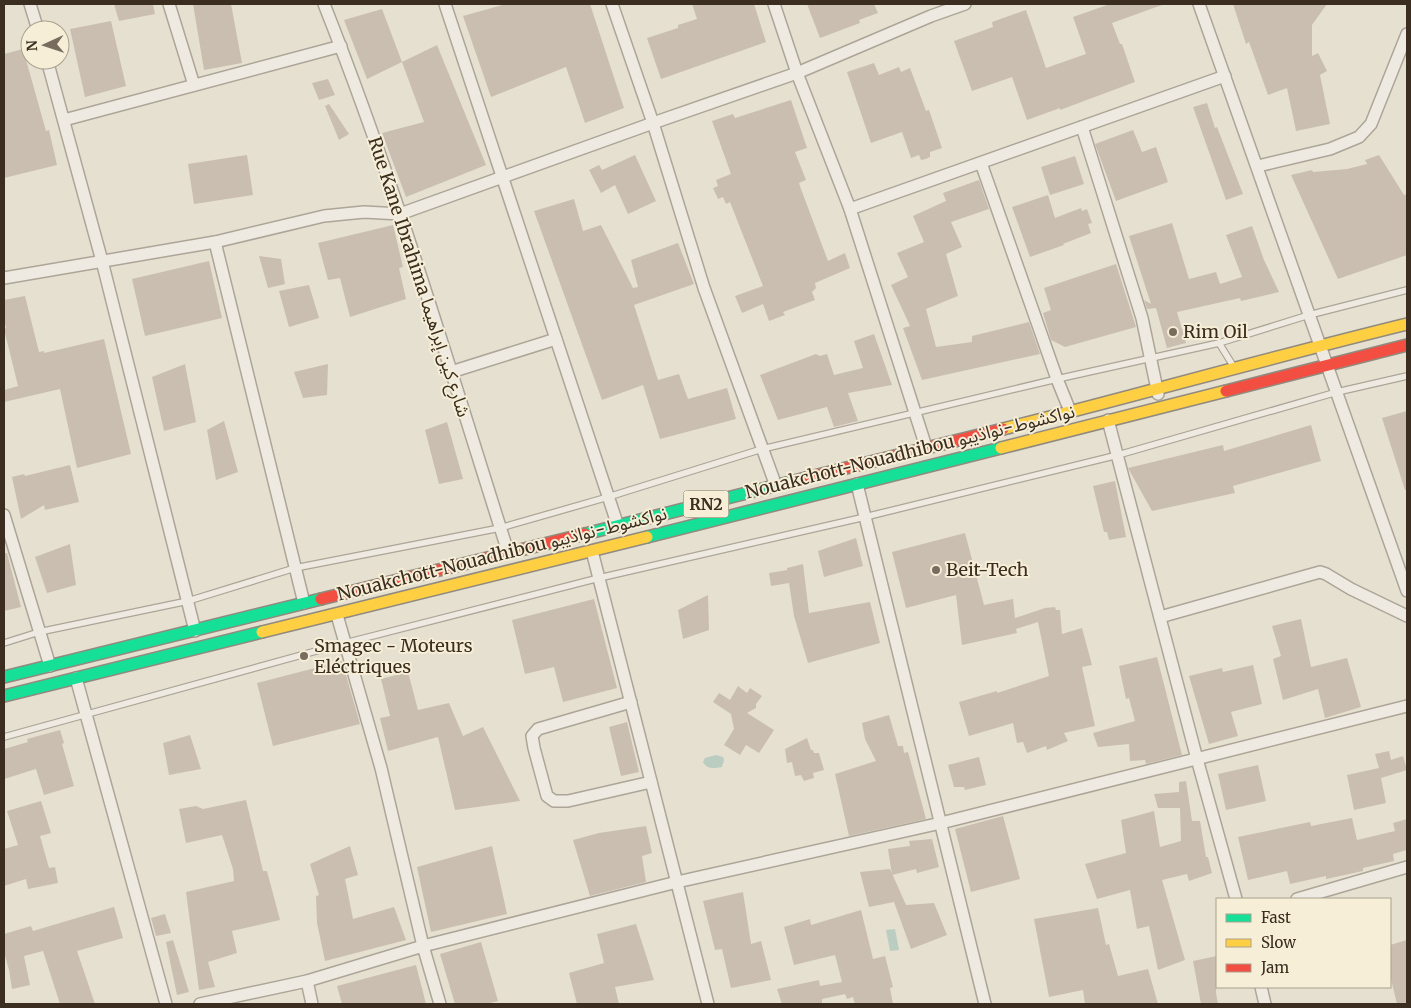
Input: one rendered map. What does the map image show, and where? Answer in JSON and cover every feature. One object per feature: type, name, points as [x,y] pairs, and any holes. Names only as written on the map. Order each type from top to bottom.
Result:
[{"type":"highway","name":"Nouakchott-Nouadhibou نواكشوط-نواذيبو","points":[[4,677],[618,526],[1156,390],[1320,345],[1407,324]]},
{"type":"highway","name":"Nouakchott-Nouadhibou نواكشوط-نواذيبو","points":[[4,696],[337,615],[1407,345]]},
{"type":"street","points":[[30,4],[35,20]]},
{"type":"street","points":[[169,4],[194,85]]},
{"type":"street","name":"Rue Kane Ibrahima شارع كين إبراهيما","points":[[324,4],[341,46],[400,214],[508,552]]},
{"type":"street","points":[[445,4],[618,526]]},
{"type":"street","points":[[612,4],[653,123],[704,288],[776,486]]},
{"type":"street","points":[[774,4],[797,73],[850,209],[926,447]]},
{"type":"street","points":[[4,278],[215,242],[324,216],[364,212],[400,214],[797,73],[931,16],[965,4]]},
{"type":"street","points":[[1200,4],[1407,591]]},
{"type":"street","points":[[1258,166],[1330,149],[1359,137],[1371,124],[1407,34]]},
{"type":"street","points":[[64,120],[341,46]]},
{"type":"street","points":[[50,70],[102,261],[195,631]]},
{"type":"street","points":[[850,209],[1225,76]]},
{"type":"street","points":[[1082,127],[1142,318],[1156,390],[1162,406]]},
{"type":"street","points":[[981,163],[1070,411]]},
{"type":"street","points":[[215,242],[304,603]]},
{"type":"street","points":[[451,372],[556,339]]},
{"type":"street","points":[[1108,420],[1197,759],[1236,898]]},
{"type":"street","points":[[857,484],[985,1004]]},
{"type":"street","points":[[4,515],[50,666]]},
{"type":"street","points":[[592,551],[708,1004]]},
{"type":"street","points":[[1395,556],[1407,553]]},
{"type":"street","points":[[1160,617],[1320,572],[1407,616]]},
{"type":"street","points":[[337,615],[381,768],[423,946],[440,1004]]},
{"type":"street","points":[[76,678],[166,1004]]},
{"type":"street","points":[[630,702],[538,729],[532,736],[534,748],[547,796],[554,801],[568,800],[651,782]]},
{"type":"street","points":[[200,1004],[307,982],[423,946],[677,882],[941,823],[1407,706]]},
{"type":"street","points":[[1300,898],[1407,867]]},
{"type":"street","points":[[307,982],[312,1004]]},
{"type":"street","points":[[1261,988],[1265,1004]]},
{"type":"lane","points":[[4,642],[39,632],[188,601],[296,568],[500,528],[762,449],[1057,379],[1219,343],[1309,315],[1407,290]]},
{"type":"lane","points":[[1219,343],[1234,368]]},
{"type":"lane","points":[[4,737],[86,716],[345,643],[599,578],[865,517],[1118,455],[1337,392],[1407,376]]},
{"type":"shaded area","points":[[716,755],[723,757],[722,767],[711,768],[705,765],[703,762],[705,758]]},
{"type":"shaded area","points":[[895,929],[899,950],[890,951],[886,930]]},
{"type":"building","points":[[114,4],[153,4],[155,14],[119,21]]},
{"type":"building","points":[[193,4],[231,4],[242,63],[204,70]]},
{"type":"building","points":[[506,4],[590,4],[624,108],[585,123],[566,67],[491,97],[463,16]]},
{"type":"building","points":[[692,4],[754,4],[766,42],[661,79],[647,38],[678,28],[678,25],[697,19]]},
{"type":"building","points":[[807,4],[874,4],[878,13],[859,20],[860,23],[820,38]]},
{"type":"building","points":[[1110,4],[1162,4],[1112,23],[1120,44],[1122,44],[1135,82],[1060,110],[1060,108],[1027,120],[1012,77],[972,91],[954,41],[993,27],[992,22],[1026,10],[1046,68],[1086,54],[1073,17]]},
{"type":"building","points":[[1233,4],[1327,4],[1312,25],[1312,56],[1318,53],[1327,71],[1320,75],[1330,124],[1296,131],[1287,88],[1268,95],[1249,42],[1246,44]]},
{"type":"building","points":[[382,9],[402,62],[367,79],[344,20]]},
{"type":"building","points":[[111,21],[126,86],[85,97],[70,29]]},
{"type":"building","points":[[437,45],[486,165],[406,197],[382,133],[424,122],[402,62]]},
{"type":"building","points":[[20,50],[20,70],[29,70],[46,131],[49,130],[57,165],[4,178],[4,54]]},
{"type":"building","points":[[874,63],[879,75],[899,67],[901,72],[910,68],[926,111],[929,110],[942,148],[930,152],[930,157],[921,160],[919,155],[911,158],[902,132],[871,143],[847,72]]},
{"type":"building","points":[[328,79],[335,95],[319,100],[312,83]]},
{"type":"building","points":[[791,100],[807,148],[795,152],[806,180],[799,183],[801,189],[828,261],[845,253],[850,268],[815,283],[816,288],[812,292],[815,300],[783,312],[785,315],[769,321],[763,304],[742,313],[735,296],[763,286],[730,202],[726,204],[723,197],[718,199],[713,188],[718,186],[716,180],[731,174],[712,121],[733,114],[735,118]]},
{"type":"building","points":[[1207,103],[1215,128],[1217,127],[1243,194],[1226,200],[1193,107]]},
{"type":"building","points":[[329,104],[349,134],[339,140],[325,106]]},
{"type":"building","points":[[1133,130],[1142,152],[1156,147],[1168,182],[1116,201],[1095,144]]},
{"type":"building","points":[[247,155],[253,195],[194,204],[188,164]]},
{"type":"building","points":[[635,155],[656,201],[628,214],[615,185],[601,193],[589,170],[599,165],[602,170]]},
{"type":"building","points":[[1379,155],[1404,195],[1407,194],[1407,255],[1338,279],[1291,175],[1312,170],[1313,172],[1347,169],[1367,164],[1365,160]]},
{"type":"building","points":[[1075,156],[1084,184],[1050,195],[1041,167]]},
{"type":"building","points":[[979,180],[989,209],[951,222],[962,247],[946,254],[958,296],[926,309],[936,347],[972,342],[972,336],[1029,322],[1040,354],[922,380],[903,328],[910,326],[891,285],[908,277],[897,253],[924,242],[913,216],[946,201],[943,193]]},
{"type":"building","points":[[1048,195],[1055,218],[1081,208],[1082,211],[1087,209],[1092,223],[1088,224],[1091,233],[1030,257],[1012,207]]},
{"type":"building","points":[[574,199],[583,231],[601,225],[633,288],[638,287],[631,260],[678,243],[694,284],[634,305],[658,380],[679,374],[688,399],[727,388],[736,419],[660,439],[643,385],[602,400],[534,211]]},
{"type":"building","points":[[1172,223],[1189,279],[1216,272],[1220,284],[1242,277],[1226,235],[1252,226],[1264,260],[1279,292],[1241,301],[1240,298],[1177,312],[1186,343],[1167,348],[1156,308],[1147,309],[1144,300],[1151,304],[1129,236]]},
{"type":"building","points":[[393,225],[403,267],[399,268],[406,299],[350,317],[340,278],[328,280],[318,243]]},
{"type":"building","points":[[259,256],[281,259],[285,284],[268,288]]},
{"type":"building","points":[[209,261],[222,318],[145,336],[132,279]]},
{"type":"building","points":[[1116,264],[1136,327],[1065,347],[1051,340],[1043,313],[1051,310],[1044,288]]},
{"type":"building","points":[[309,285],[319,318],[289,327],[279,291]]},
{"type":"building","points":[[25,296],[39,352],[44,351],[44,353],[104,339],[131,454],[77,468],[60,389],[4,402],[4,390],[18,386],[4,329],[6,328],[4,300]]},
{"type":"building","points":[[874,334],[892,385],[848,393],[858,421],[834,427],[827,407],[778,420],[760,375],[816,354],[820,356],[827,354],[834,375],[863,368],[854,341]]},
{"type":"building","points":[[185,364],[196,422],[164,431],[152,377]]},
{"type":"building","points":[[328,364],[327,395],[303,398],[294,372]]},
{"type":"building","points":[[1407,411],[1407,490],[1405,490],[1382,418]]},
{"type":"building","points":[[224,421],[238,472],[216,480],[207,430]]},
{"type":"building","points":[[447,422],[463,479],[439,484],[425,430]]},
{"type":"building","points":[[1311,425],[1321,461],[1233,486],[1235,493],[1152,511],[1128,468],[1223,445],[1224,451]]},
{"type":"building","points":[[70,465],[79,502],[45,510],[44,505],[21,519],[12,477],[24,474],[25,476]]},
{"type":"building","points":[[1115,481],[1126,537],[1109,540],[1107,532],[1104,532],[1093,486]]},
{"type":"building","points":[[965,533],[984,605],[1013,599],[1015,618],[1045,608],[1055,607],[1056,610],[1060,610],[1062,634],[1082,628],[1092,665],[1082,667],[1095,726],[1064,733],[1068,741],[1047,750],[1046,746],[1027,753],[1023,742],[1017,743],[1013,723],[969,736],[959,702],[997,691],[997,693],[1049,676],[1038,622],[1016,629],[1017,633],[962,645],[956,595],[906,608],[892,552]]},
{"type":"building","points":[[856,538],[863,566],[824,577],[818,551]]},
{"type":"building","points":[[70,544],[76,585],[47,593],[35,557]]},
{"type":"building","points":[[4,553],[7,553],[21,607],[4,611]]},
{"type":"building","points":[[803,564],[809,613],[870,602],[880,643],[808,663],[794,616],[789,583],[771,586],[769,573],[787,570],[787,568]]},
{"type":"building","points":[[708,595],[709,630],[683,639],[678,610]]},
{"type":"building","points":[[594,599],[617,688],[563,702],[554,667],[525,674],[512,620]]},
{"type":"building","points":[[1301,619],[1311,667],[1347,658],[1361,707],[1325,718],[1318,689],[1283,700],[1273,659],[1281,656],[1272,626]]},
{"type":"building","points":[[1157,657],[1182,755],[1146,764],[1145,760],[1130,761],[1129,744],[1098,747],[1093,733],[1135,721],[1129,698],[1126,699],[1119,666]]},
{"type":"building","points":[[342,661],[360,724],[273,746],[257,683]]},
{"type":"building","points":[[1253,665],[1262,704],[1231,712],[1238,736],[1209,744],[1189,676],[1222,668],[1223,672]]},
{"type":"building","points":[[408,672],[418,710],[449,703],[463,736],[483,727],[520,801],[455,810],[438,737],[388,751],[380,718],[390,716],[381,679]]},
{"type":"building","points":[[738,686],[747,693],[750,688],[762,696],[756,704],[756,708],[747,713],[774,730],[759,753],[746,745],[740,755],[724,745],[734,729],[731,714],[713,702],[719,693],[730,700]]},
{"type":"building","points":[[889,715],[898,746],[903,746],[904,753],[908,752],[926,819],[849,836],[835,774],[876,761],[865,739],[862,723]]},
{"type":"building","points":[[627,722],[639,772],[621,776],[609,727]]},
{"type":"building","points":[[60,730],[74,786],[44,795],[36,769],[4,779],[4,749],[28,742],[27,739]]},
{"type":"building","points":[[190,735],[201,769],[169,775],[163,743]]},
{"type":"building","points":[[807,738],[811,750],[814,753],[819,753],[824,770],[813,773],[814,778],[804,781],[801,775],[795,776],[792,762],[787,763],[785,749]]},
{"type":"building","points":[[1389,751],[1391,760],[1403,756],[1407,770],[1381,778],[1386,803],[1354,810],[1347,775],[1379,768],[1375,754]]},
{"type":"building","points":[[979,757],[986,785],[965,790],[964,787],[954,787],[948,765]]},
{"type":"building","points":[[1258,765],[1266,801],[1226,810],[1218,774]]},
{"type":"building","points":[[1186,781],[1192,821],[1200,821],[1206,857],[1208,857],[1212,873],[1189,881],[1187,874],[1162,880],[1185,960],[1158,970],[1149,926],[1137,929],[1130,890],[1097,899],[1085,864],[1126,853],[1121,820],[1154,811],[1160,847],[1181,841],[1180,808],[1158,808],[1154,794],[1179,792],[1179,782]]},
{"type":"building","points":[[246,800],[263,871],[267,871],[280,920],[232,931],[237,953],[208,962],[215,987],[199,990],[186,892],[234,881],[233,869],[222,835],[186,843],[179,809],[196,806],[203,809]]},
{"type":"building","points":[[41,801],[51,833],[40,836],[49,868],[55,867],[58,883],[28,889],[26,879],[4,886],[4,849],[18,845],[7,811]]},
{"type":"building","points":[[1003,816],[1020,879],[971,892],[955,829]]},
{"type":"building","points":[[1352,818],[1357,840],[1395,831],[1393,823],[1407,819],[1407,850],[1393,854],[1394,861],[1363,868],[1363,871],[1326,879],[1326,876],[1290,884],[1287,871],[1248,880],[1238,837],[1310,822],[1311,826]]},
{"type":"building","points":[[646,826],[652,853],[642,856],[646,882],[590,896],[573,840],[599,833]]},
{"type":"building","points":[[932,839],[939,867],[917,873],[916,869],[892,875],[888,849],[910,846],[909,841]]},
{"type":"building","points":[[350,846],[358,875],[345,879],[353,919],[394,907],[406,940],[325,961],[317,923],[316,896],[319,895],[310,864]]},
{"type":"building","points":[[492,846],[507,914],[431,932],[417,867]]},
{"type":"building","points":[[890,869],[906,905],[934,903],[947,935],[911,949],[894,902],[869,907],[860,872]]},
{"type":"building","points":[[743,892],[751,944],[761,941],[771,980],[731,988],[722,949],[715,950],[703,901]]},
{"type":"building","points":[[114,907],[123,938],[77,951],[95,1004],[60,1004],[43,951],[24,956],[30,985],[12,989],[4,952],[4,934],[31,926],[33,931]]},
{"type":"building","points":[[1098,908],[1106,945],[1109,944],[1118,976],[1148,969],[1158,1004],[1085,1004],[1083,990],[1049,997],[1034,919]]},
{"type":"building","points":[[861,910],[873,959],[885,956],[893,987],[890,988],[893,1004],[855,1004],[853,997],[847,999],[845,994],[822,999],[822,1004],[782,1004],[777,989],[819,980],[820,986],[842,982],[835,955],[794,965],[784,927],[810,919],[811,925]]},
{"type":"building","points":[[165,914],[171,933],[156,936],[151,918]]},
{"type":"building","points":[[636,924],[654,980],[615,987],[619,1004],[577,1004],[569,973],[604,963],[597,934]]},
{"type":"building","points":[[173,940],[189,992],[177,995],[166,942]]},
{"type":"building","points":[[1407,940],[1407,1004],[1397,1004],[1391,979],[1391,945]]},
{"type":"building","points":[[481,942],[498,1001],[486,1004],[455,1004],[440,954]]},
{"type":"building","points":[[1216,956],[1216,993],[1218,1004],[1201,1004],[1193,961]]},
{"type":"building","points":[[416,965],[426,1004],[342,1004],[337,986]]},
{"type":"traffic: fast","points":[[647,537],[1001,448]]},
{"type":"traffic: fast","points":[[585,534],[806,478]]},
{"type":"traffic: fast","points":[[4,677],[321,599]]},
{"type":"traffic: fast","points":[[4,696],[262,632]]},
{"type":"traffic: slow","points":[[1003,429],[1407,324]]},
{"type":"traffic: slow","points":[[1001,448],[1226,391]]},
{"type":"traffic: slow","points":[[262,632],[647,537]]},
{"type":"traffic: jam","points":[[1226,391],[1407,345]]},
{"type":"traffic: jam","points":[[806,478],[1003,429]]},
{"type":"traffic: jam","points":[[321,599],[585,534]]},
{"type":"place","name":"Rim Oil","points":[[1173,332]]},
{"type":"place","name":"Beit-Tech","points":[[936,570]]},
{"type":"place","name":"Smagec - Moteurs Eléctriques","points":[[304,656]]}]
